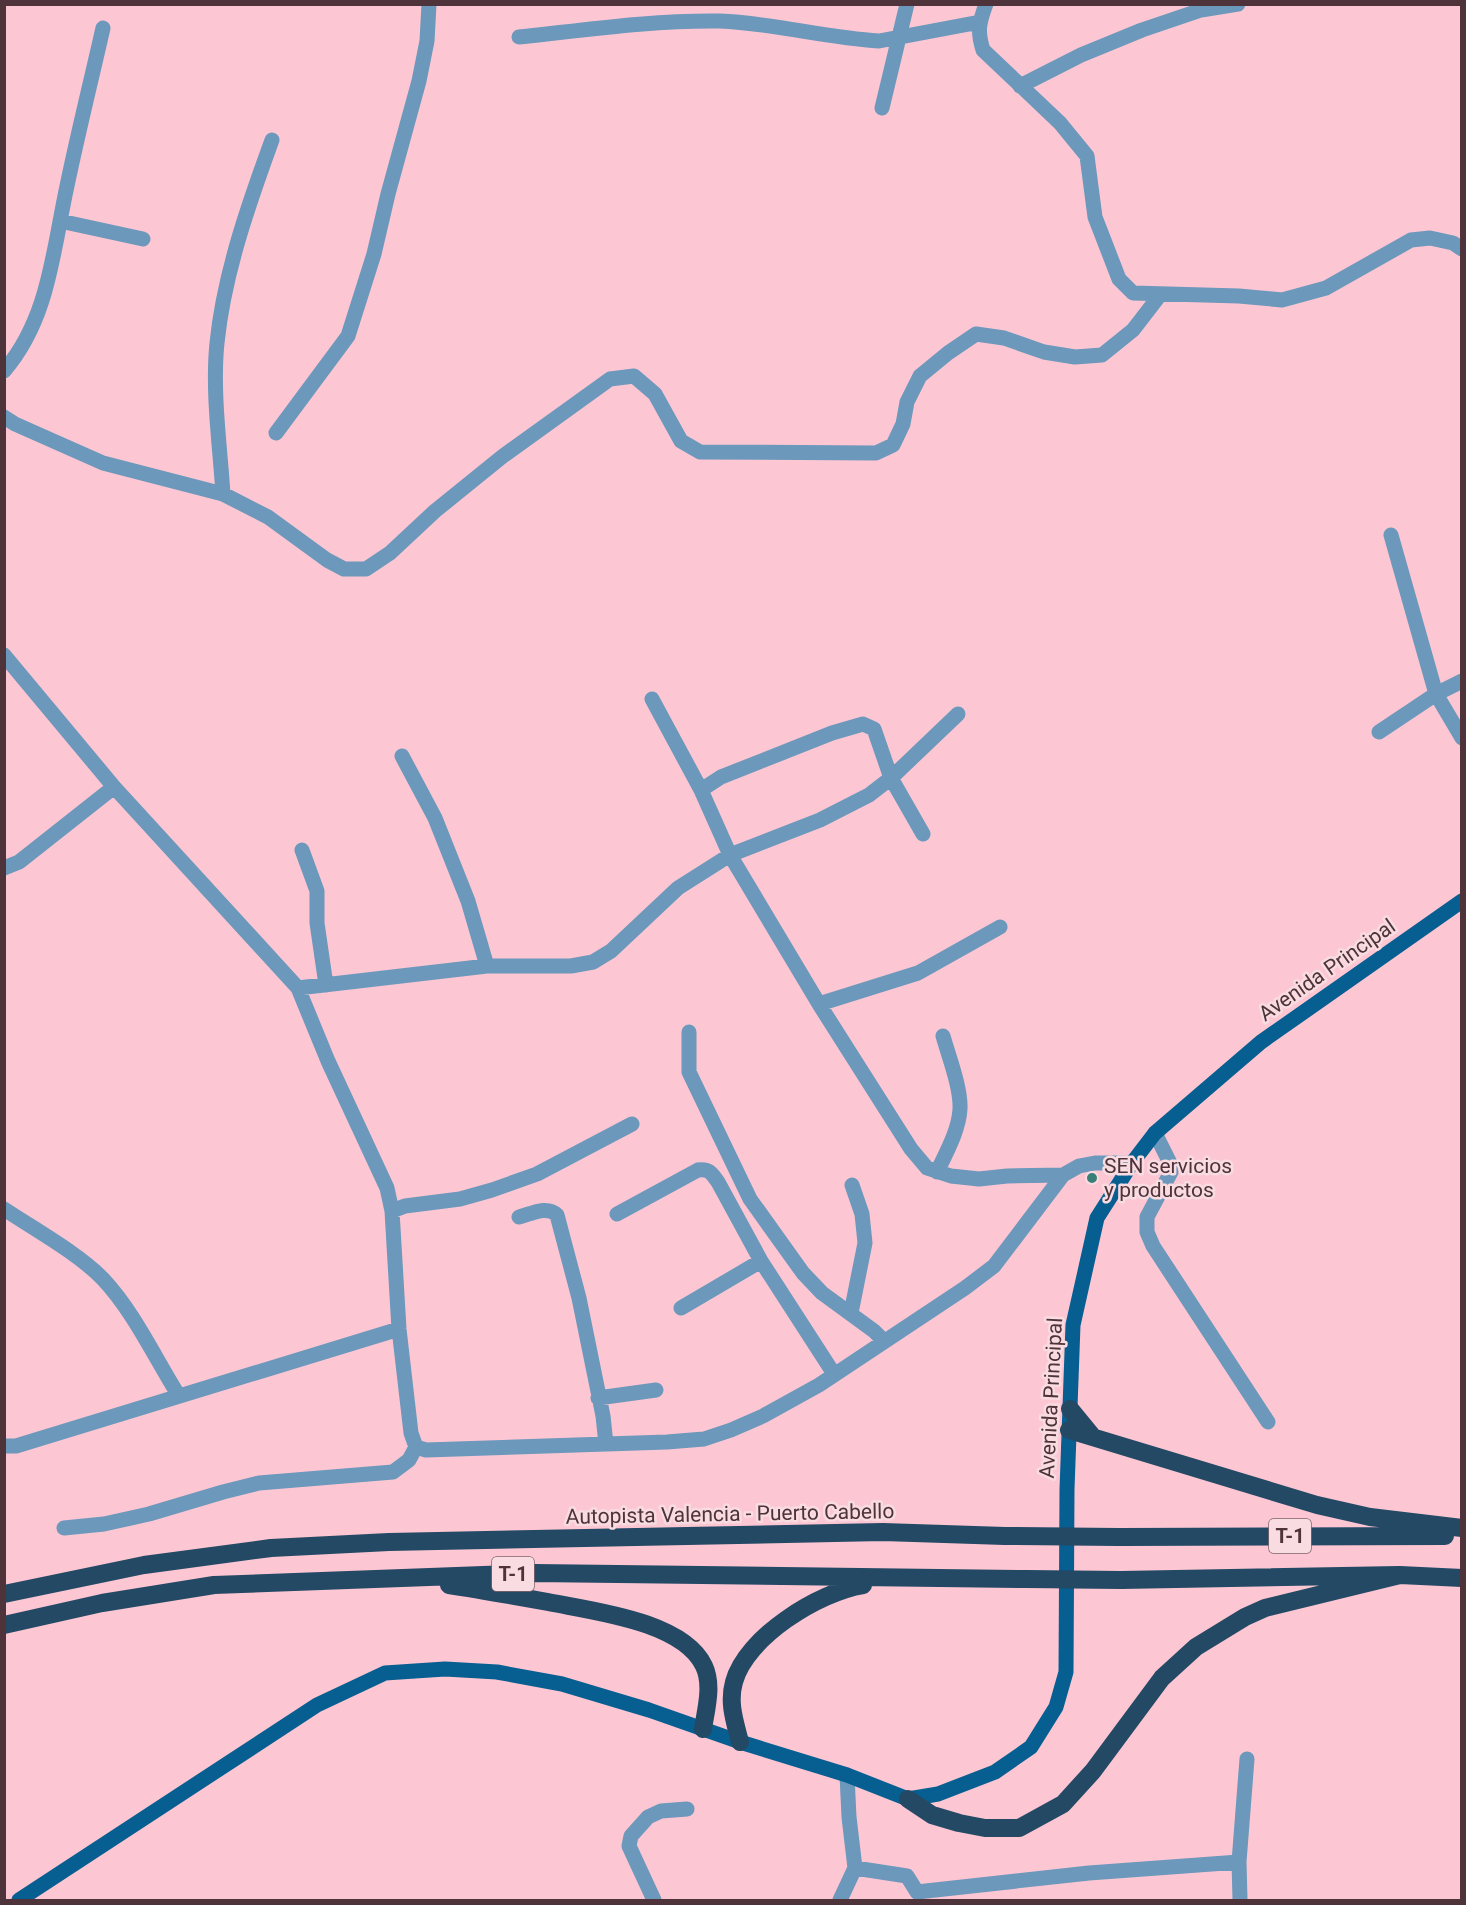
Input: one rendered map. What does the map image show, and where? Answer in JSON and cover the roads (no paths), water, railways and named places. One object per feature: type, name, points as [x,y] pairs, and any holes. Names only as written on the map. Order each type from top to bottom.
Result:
[{"type":"highway","points":[[1070,1409],[1093,1437]]},
{"type":"highway","points":[[1069,1430],[1317,1505],[1370,1517],[1461,1528]]},
{"type":"highway","name":"Autopista Valencia - Puerto Cabello","points":[[4,1594],[144,1565],[271,1548],[389,1542],[883,1532],[1119,1537],[1461,1536]]},
{"type":"highway","name":"T-1","points":[[4,1625],[102,1603],[214,1585],[534,1573],[1026,1580],[1400,1575],[1461,1578]]},
{"type":"highway","points":[[908,1799],[932,1815],[958,1823],[985,1828],[1019,1828],[1063,1804],[1093,1771],[1162,1678],[1196,1647],[1245,1617],[1265,1608],[1400,1575]]},
{"type":"highway","points":[[409,1578],[513,1594],[609,1614],[664,1632],[696,1653],[705,1668],[708,1688],[703,1729]]},
{"type":"highway","points":[[740,1742],[732,1708],[734,1682],[747,1657],[775,1627],[815,1601],[836,1591],[909,1579]]},
{"type":"main road","name":"Avenida Principal","points":[[908,1799],[939,1794],[995,1772],[1031,1746],[1056,1707],[1066,1672],[1069,1430],[1073,1325],[1097,1218],[1132,1163],[1155,1133],[1260,1042],[1461,901]]},
{"type":"main road","points":[[19,1900],[317,1705],[385,1673],[445,1668],[497,1672],[562,1684],[649,1710],[890,1790],[908,1799]]},
{"type":"street","points":[[276,433],[348,336],[374,254],[419,81],[427,41],[429,4]]},
{"type":"street","points":[[882,108],[906,4]]},
{"type":"street","points":[[986,4],[979,34],[983,50],[1060,123],[1087,156],[1095,218],[1119,279],[1133,293],[1239,296],[1282,300],[1326,288],[1411,240],[1430,238],[1453,243],[1461,249]]},
{"type":"street","points":[[1020,86],[1081,55],[1142,30],[1201,10],[1238,4]]},
{"type":"street","points":[[519,37],[645,24],[719,21],[781,27],[862,40],[897,39],[980,22]]},
{"type":"street","points":[[4,371],[19,351],[39,312],[49,278],[103,28]]},
{"type":"street","points":[[223,494],[216,384],[216,344],[243,224],[272,140]]},
{"type":"street","points":[[60,221],[143,239]]},
{"type":"street","points":[[4,417],[103,463],[223,494],[268,517],[327,560],[344,569],[366,569],[390,553],[435,511],[503,456],[610,379],[634,376],[655,394],[681,441],[700,452],[876,453],[893,446],[903,424],[907,402],[920,376],[976,334],[1004,338],[1044,352],[1075,357],[1102,355],[1132,330],[1160,295]]},
{"type":"street","points":[[1391,535],[1436,694],[1461,738]]},
{"type":"street","points":[[4,655],[114,787],[298,988],[328,1061],[387,1188],[392,1211],[399,1329],[411,1433],[416,1447],[410,1460],[393,1472],[259,1483],[104,1524],[64,1528]]},
{"type":"street","points":[[1379,732],[1436,694],[1461,681]]},
{"type":"street","points":[[652,699],[701,790],[730,855],[819,1004],[911,1149],[927,1168],[951,1176],[979,1179],[1064,1175]]},
{"type":"street","points":[[298,988],[487,966],[571,966],[593,962],[611,951],[678,888],[730,855],[820,820],[868,795],[891,778],[958,714]]},
{"type":"street","points":[[701,790],[721,777],[832,733],[863,724],[874,729],[891,778],[924,834]]},
{"type":"street","points":[[402,756],[435,818],[468,901],[487,966]]},
{"type":"street","points":[[4,868],[19,862],[114,787]]},
{"type":"street","points":[[302,850],[317,891],[317,922],[326,985]]},
{"type":"street","points":[[819,1004],[918,973],[1000,927]]},
{"type":"street","points":[[688,1032],[689,1072],[750,1199],[803,1273],[822,1293],[851,1313],[884,1341]]},
{"type":"street","points":[[937,1172],[952,1138],[960,1111],[959,1098],[943,1036]]},
{"type":"street","points":[[392,1211],[405,1206],[460,1199],[537,1174],[632,1124]]},
{"type":"street","points":[[1155,1133],[1170,1163],[1171,1172],[1147,1217],[1147,1232],[1153,1246],[1268,1422]]},
{"type":"street","points":[[416,1447],[426,1450],[704,1439],[731,1430],[819,1385],[965,1288],[994,1266],[1064,1175],[1079,1166],[1095,1163],[1132,1163]]},
{"type":"street","points":[[617,1214],[698,1170],[710,1171],[761,1261],[834,1374]]},
{"type":"street","points":[[851,1313],[865,1243],[862,1214],[852,1185]]},
{"type":"street","points":[[4,1209],[76,1257],[102,1278],[126,1308],[179,1396]]},
{"type":"street","points":[[519,1217],[545,1210],[553,1211],[557,1215],[579,1298],[603,1416],[606,1444]]},
{"type":"street","points":[[681,1308],[761,1261]]},
{"type":"street","points":[[4,1446],[16,1446],[399,1329]]},
{"type":"street","points":[[598,1398],[656,1390]]},
{"type":"street","points":[[1240,1900],[1239,1862],[1247,1759]]},
{"type":"street","points":[[840,1900],[855,1868],[847,1776]]},
{"type":"street","points":[[654,1900],[629,1846],[630,1836],[648,1817],[661,1811],[687,1809]]},
{"type":"street","points":[[855,1868],[907,1876],[919,1896],[1089,1873],[1239,1862]]},
{"type":"place","name":"SEN servicios y productos","points":[[1092,1178]]}]
